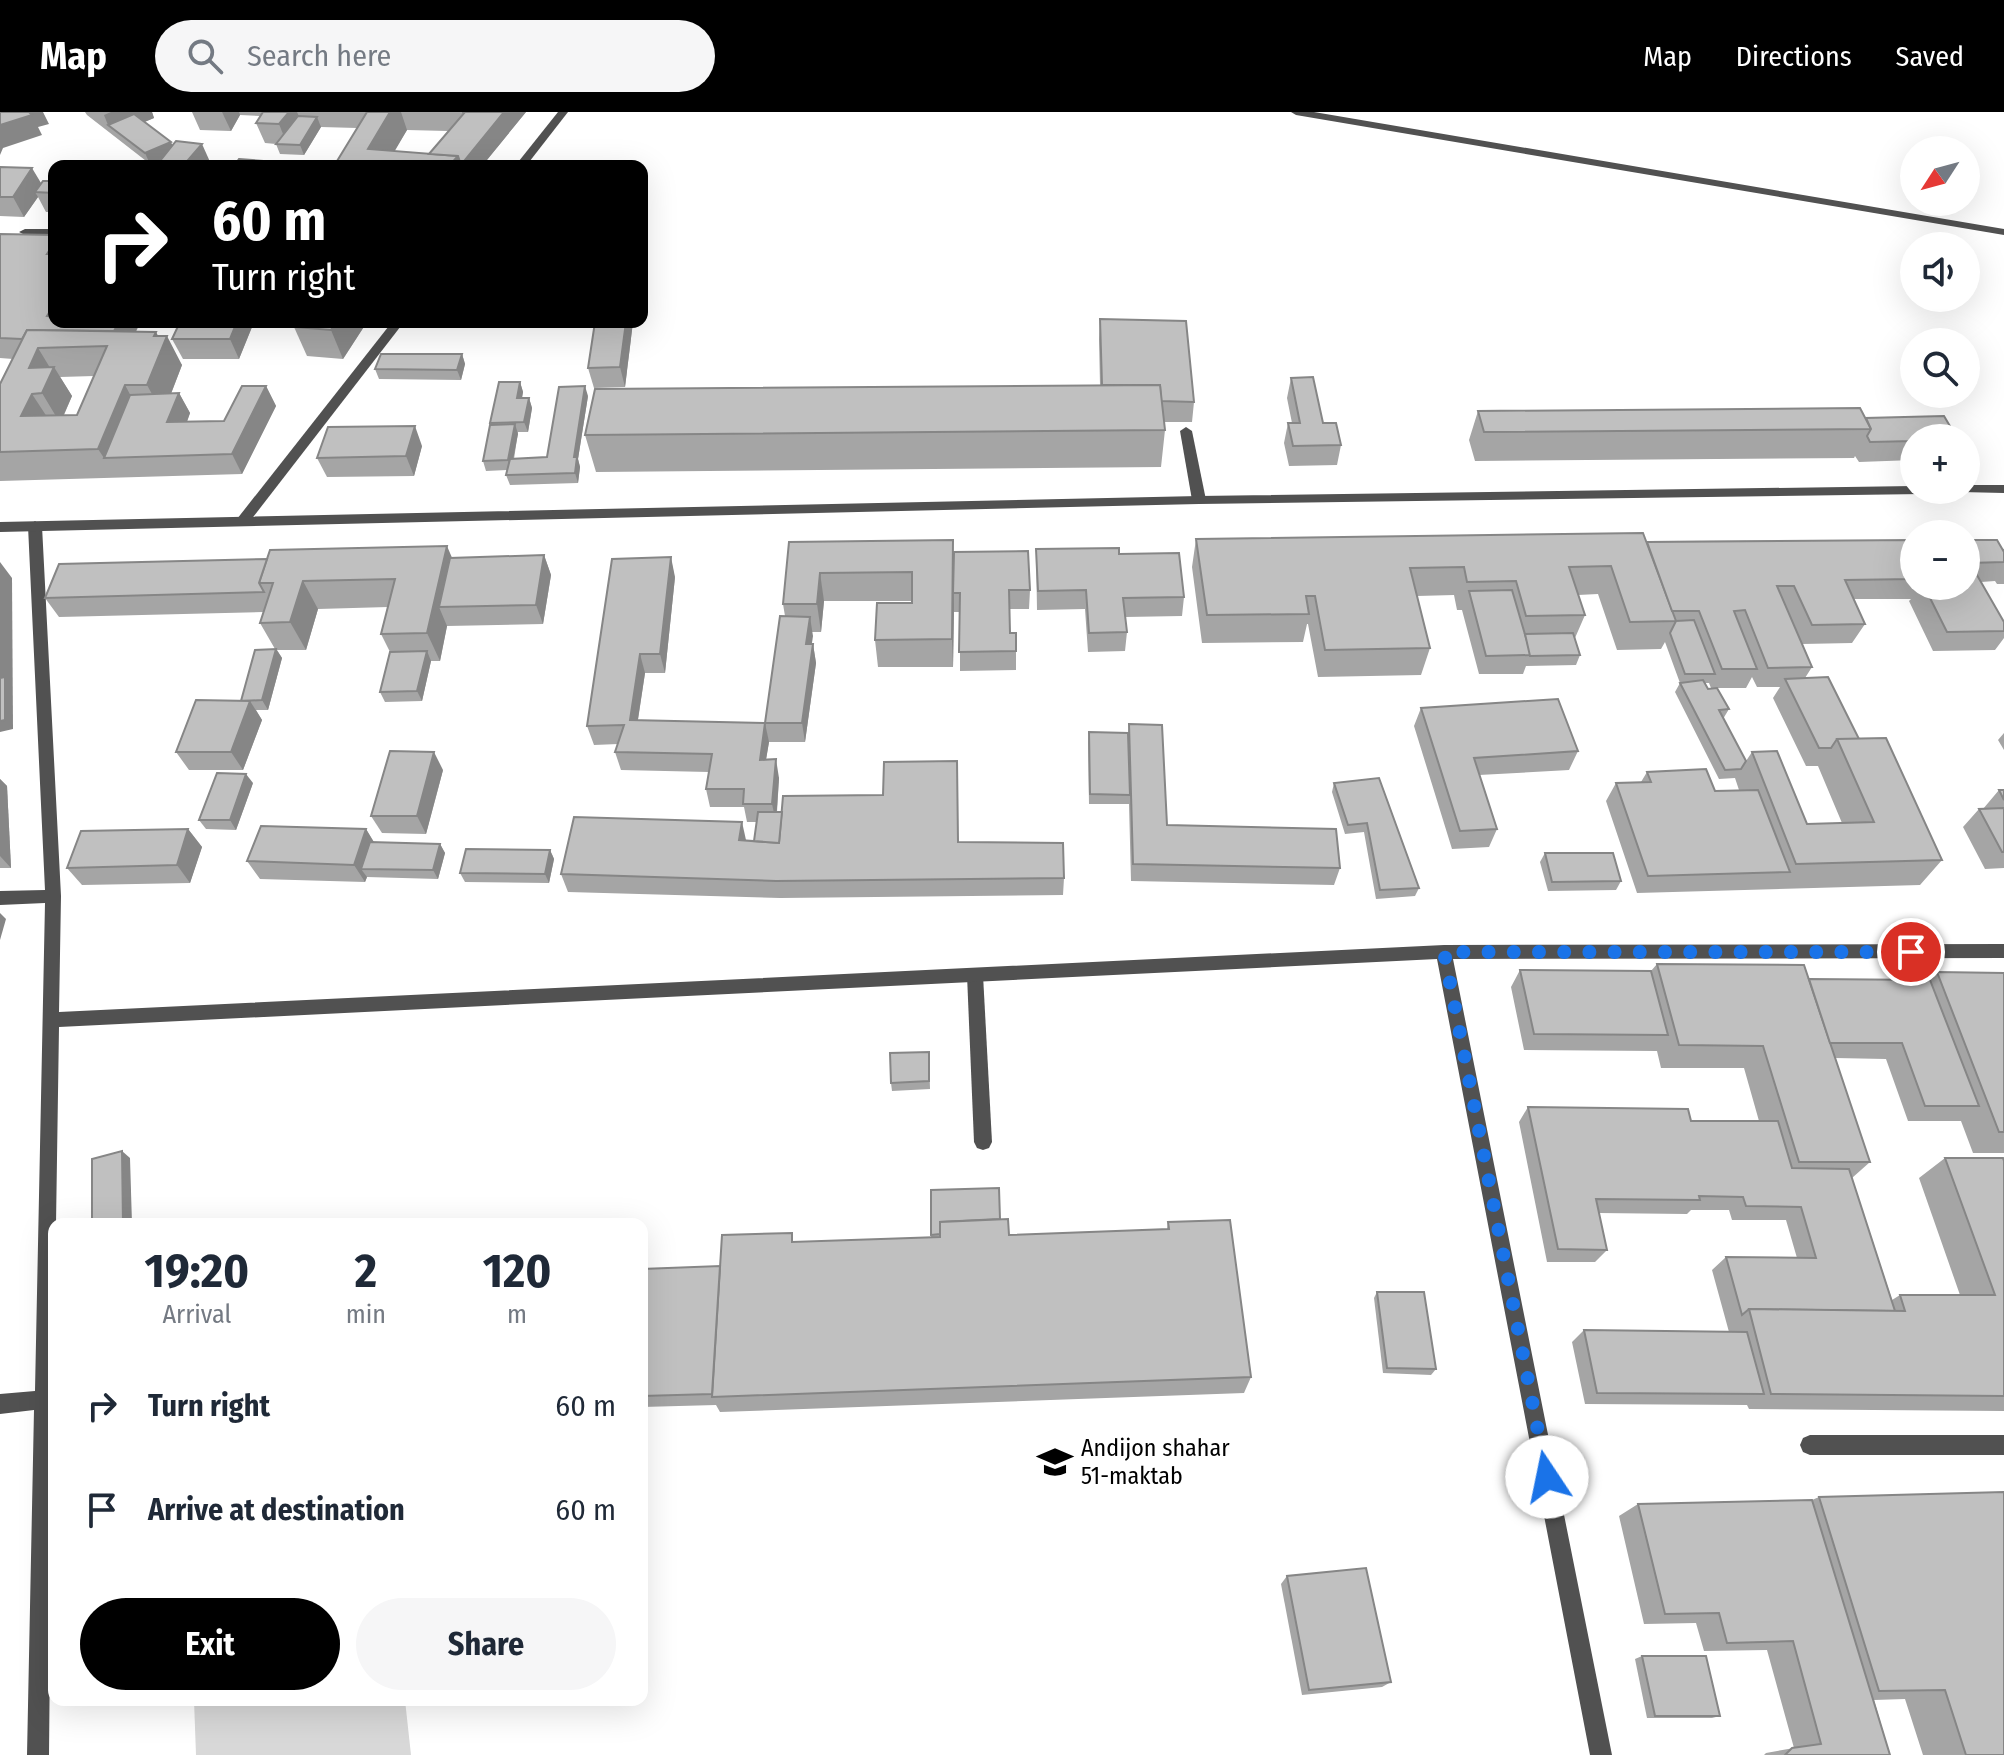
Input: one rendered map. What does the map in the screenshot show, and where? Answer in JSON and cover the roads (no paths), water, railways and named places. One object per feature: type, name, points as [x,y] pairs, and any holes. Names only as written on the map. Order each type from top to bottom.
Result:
[{"type":"street","points":[[525,160],[563,112]]},
{"type":"street","points":[[1296,112],[2004,232]]},
{"type":"street","points":[[25,232],[48,232]]},
{"type":"street","points":[[242,522],[393,328]]},
{"type":"street","points":[[1186,431],[1199,500]]},
{"type":"street","points":[[1980,489],[2004,489]]},
{"type":"street","points":[[0,527],[1199,500],[1900,490]]},
{"type":"street","points":[[35,526],[53,896],[48,1218]]},
{"type":"street","points":[[0,898],[53,896]]},
{"type":"street","points":[[53,1020],[1444,952],[2004,951]]},
{"type":"street","points":[[1444,952],[1601,1755]]},
{"type":"street","points":[[975,975],[983,1142]]},
{"type":"street","points":[[38,1755],[48,1231]]},
{"type":"street","points":[[0,1404],[44,1400]]},
{"type":"street","points":[[1810,1445],[2004,1445]]},
{"type":"place","name":"Andijon shahar 51-maktab","points":[[1055,1462]]}]
